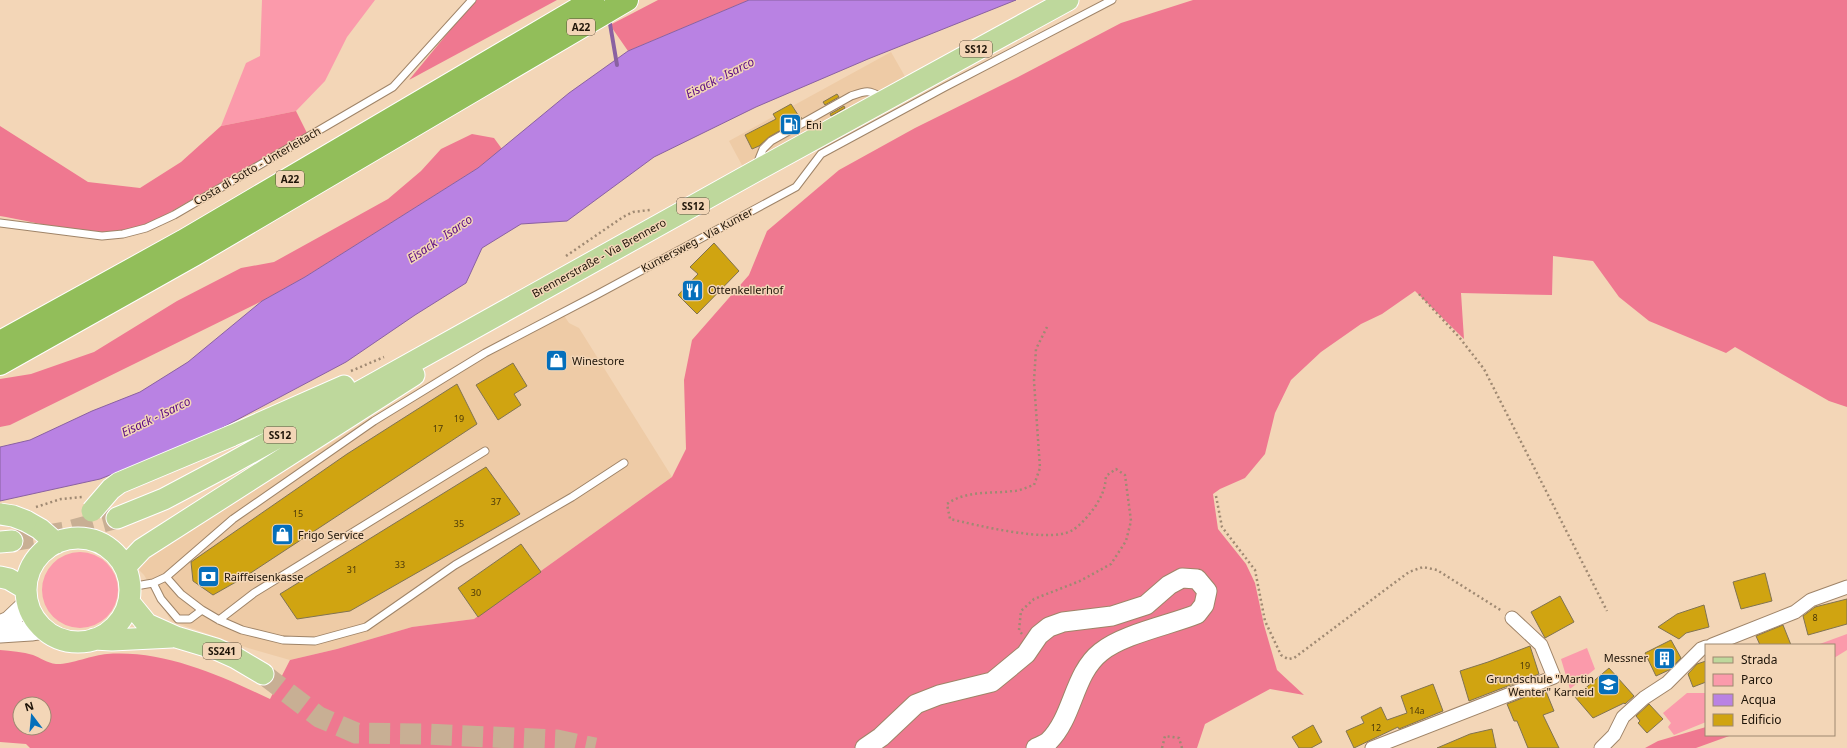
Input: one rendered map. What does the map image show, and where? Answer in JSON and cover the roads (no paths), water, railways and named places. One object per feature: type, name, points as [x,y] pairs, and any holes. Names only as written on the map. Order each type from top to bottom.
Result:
[{"type":"highway","name":"A22","points":[[535,45],[593,0]]},
{"type":"highway","name":"A22","points":[[0,342],[44,329],[207,248],[535,45],[627,0]]},
{"type":"highway","name":"A22","points":[[0,364],[44,329]]},
{"type":"main road","name":"Brennerstraße - Via Brennero","points":[[501,312],[1068,0]]},
{"type":"main road","name":"SS12","points":[[117,518],[164,499],[230,464],[501,312]]},
{"type":"main road","points":[[125,567],[142,549],[405,382],[501,312]]},
{"type":"main road","points":[[77,538],[92,511],[111,489],[119,483],[347,385],[396,370]]},
{"type":"main road","points":[[0,514],[13,516],[26,521],[44,532],[56,543]]},
{"type":"main road","points":[[77,538],[91,540],[105,545],[120,558],[125,567],[130,595],[124,614],[116,625],[106,634],[94,639],[73,641],[62,639],[44,629],[34,617],[27,596],[30,570],[48,548],[56,543],[77,538]]},
{"type":"main road","points":[[0,577],[9,579],[27,596]]},
{"type":"main road","name":"SS241","points":[[130,595],[147,624],[176,636],[216,649],[236,658],[263,674]]},
{"type":"main road","name":"SS241","points":[[94,639],[112,640],[176,636]]},
{"type":"street","points":[[865,748],[881,737],[916,704],[939,695],[992,682],[1026,654],[1039,635],[1049,627],[1062,622],[1112,616],[1146,605],[1169,584],[1182,578],[1197,579],[1207,591],[1204,605],[1197,614],[1130,637],[1100,652],[1082,677],[1059,728],[1049,742],[1036,748]]},
{"type":"street","points":[[1715,644],[1795,612],[1811,600],[1847,587]]},
{"type":"street","points":[[0,625],[9,621],[27,596]]},
{"type":"street","points":[[1372,748],[1554,677],[1542,646],[1512,618]]},
{"type":"street","points":[[0,633],[44,629]]},
{"type":"street","points":[[1601,748],[1614,735],[1623,717],[1644,698],[1667,683],[1701,649],[1705,647]]},
{"type":"lane","name":"Costa di Sotto - Unterleitach","points":[[0,223],[102,236],[123,234],[146,228],[174,215],[393,87],[472,0]]},
{"type":"lane","name":"Kuntersweg - Via Kunter","points":[[130,595],[166,577],[234,519],[374,421],[485,353],[563,313],[796,187],[821,154],[945,87],[1112,0]]},
{"type":"lane","points":[[219,620],[254,594],[485,451]]},
{"type":"lane","points":[[166,577],[182,594],[202,610],[219,620],[252,634],[283,640],[315,641],[366,627],[455,565],[572,497],[624,463]]},
{"type":"lane","points":[[153,583],[161,599],[178,619],[190,619],[202,610]]},
{"type":"water","name":"Eisack - Isarco","points":[[749,0],[1016,0],[868,59],[756,107],[654,157],[567,221],[521,224],[482,248],[466,283],[415,315],[346,362],[201,439],[100,479],[0,501],[0,447],[30,440],[92,411],[140,392],[188,362],[262,301],[305,277],[478,168],[569,93],[628,51]]},
{"type":"waterway","points":[[609,18],[617,65]]},
{"type":"tunnel","points":[[12,541],[65,532],[117,518]]},
{"type":"tunnel","points":[[263,674],[319,717],[356,733],[424,734],[557,740],[595,748]]},
{"type":"place","name":"Eni","points":[[790,125]]},
{"type":"place","name":"Ottenkellerhof","points":[[692,290]]},
{"type":"place","name":"Winestore","points":[[557,361]]},
{"type":"place","name":"Frigo Service","points":[[282,535]]},
{"type":"place","name":"Raiffeisenkasse","points":[[209,577]]},
{"type":"place","name":"Messner","points":[[1664,658]]},
{"type":"place","name":"Grundschule \"Martin Wenter\" Karneid","points":[[1609,685]]}]
